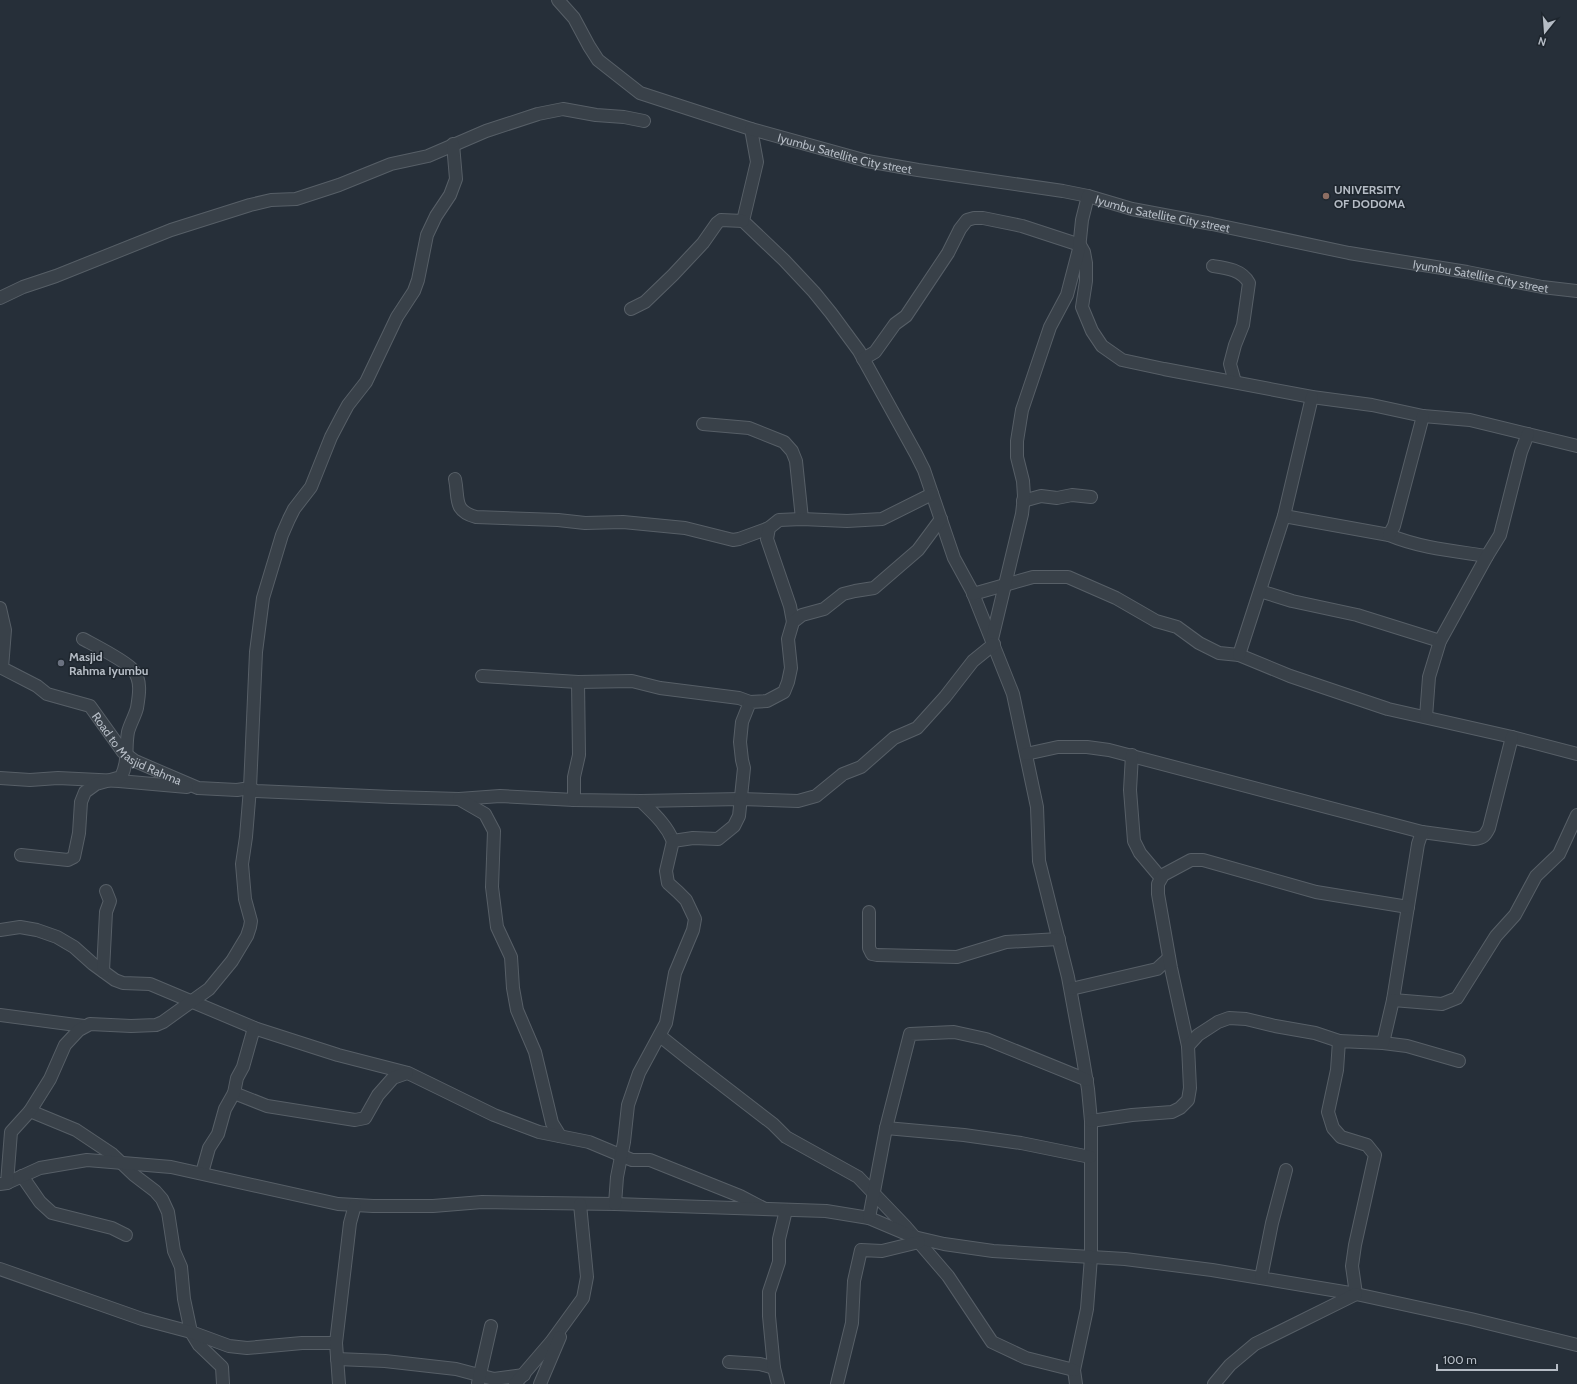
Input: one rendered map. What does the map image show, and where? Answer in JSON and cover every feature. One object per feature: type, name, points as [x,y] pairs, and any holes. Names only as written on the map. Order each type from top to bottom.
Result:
[{"type":"street","name":"Iyumbu Satellite City street","points":[[558,0],[574,18],[598,60],[640,93],[751,129],[867,160],[918,170],[1063,190],[1132,209],[1349,253],[1467,272],[1542,287],[1577,290]]},
{"type":"street","points":[[0,298],[171,230],[250,205],[271,200],[296,199],[339,185],[391,164],[428,156],[486,131],[538,114],[563,109],[592,115],[624,117],[644,121]]},
{"type":"street","points":[[743,221],[757,162],[751,129]]},
{"type":"street","points":[[454,144],[456,179],[450,195],[436,216],[427,235],[418,280],[414,291],[397,317],[389,337],[366,382],[348,405],[331,437],[311,488],[294,509],[282,534],[264,598],[256,652],[250,788],[242,864],[245,899],[251,921],[247,936],[224,971],[209,989],[163,1022],[156,1025],[131,1026],[90,1024],[79,1030],[65,1045],[50,1079],[30,1111],[11,1132],[3,1177],[22,1176],[40,1168],[86,1160],[171,1167],[324,1201],[384,1207],[482,1202],[615,1204],[826,1211],[869,1218],[916,1240],[993,1251],[1125,1259],[1212,1270],[1356,1294],[1577,1345]]},
{"type":"street","points":[[993,642],[1022,514],[1023,481],[1017,456],[1017,441],[1022,410],[1050,327],[1067,295],[1080,245],[1082,220],[1088,196]]},
{"type":"street","points":[[864,360],[874,352],[895,324],[906,316],[948,253],[960,229],[967,220],[983,218],[1022,226],[1080,245],[1084,252],[1086,263],[1086,281],[1082,307],[1092,331],[1102,346],[1122,360],[1312,397],[1372,404],[1423,416],[1470,420],[1577,446]]},
{"type":"street","points":[[631,309],[645,302],[673,275],[703,243],[717,223],[721,220],[743,221],[784,260],[814,292],[831,313],[864,360],[916,454],[932,494],[954,558],[973,594],[1013,694],[1037,807],[1039,862],[1071,989],[1087,1080],[1091,1121],[1091,1257],[1087,1309],[1074,1370],[1076,1384]]},
{"type":"street","points":[[1213,266],[1236,271],[1246,278],[1249,283],[1243,325],[1235,345],[1230,364],[1235,382]]},
{"type":"street","points":[[1239,655],[1284,516],[1312,397]]},
{"type":"street","points":[[1389,535],[1394,526],[1423,416]]},
{"type":"street","points":[[703,424],[749,428],[784,442],[792,451],[796,461],[802,519]]},
{"type":"street","points":[[1426,717],[1429,677],[1440,642],[1500,535],[1521,452],[1528,434]]},
{"type":"street","points":[[455,479],[459,507],[465,514],[476,517],[586,523],[622,522],[685,528],[733,540],[769,528],[780,520],[802,519],[847,521],[882,519],[932,494]]},
{"type":"street","points":[[1023,501],[1041,496],[1057,498],[1072,495],[1091,497]]},
{"type":"street","points":[[1284,516],[1389,535],[1404,542],[1450,551],[1487,556]]},
{"type":"street","points":[[793,622],[802,615],[824,609],[843,594],[874,588],[918,550],[941,519]]},
{"type":"street","points":[[482,676],[578,682],[632,681],[660,688],[739,698],[750,702],[767,701],[784,692],[791,668],[788,639],[793,622],[790,606],[767,540],[769,528]]},
{"type":"street","points":[[973,594],[992,590],[1006,584],[1033,577],[1068,577],[1116,598],[1156,621],[1177,628],[1199,643],[1219,653],[1239,655],[1262,666],[1297,679],[1388,709],[1512,737],[1577,754]]},
{"type":"street","points":[[1260,591],[1292,601],[1357,615],[1440,642]]},
{"type":"street","name":"Road to Masjid Rahma","points":[[0,608],[5,630],[2,668],[37,686],[48,694],[90,706],[111,737],[135,761],[198,788],[237,790],[250,788],[256,791],[458,799],[500,796],[641,802],[741,799],[798,801],[816,796],[843,774],[861,767],[894,738],[917,728],[945,697],[973,661],[993,642]]},
{"type":"street","points":[[21,855],[68,860],[74,857],[79,833],[81,802],[85,792],[96,784],[121,777],[124,770],[128,755],[128,731],[136,709],[140,690],[137,678],[133,670],[127,664],[83,638]]},
{"type":"street","points":[[574,800],[574,777],[579,755],[578,682]]},
{"type":"street","points":[[673,840],[693,838],[718,839],[734,826],[739,816],[744,768],[740,742],[742,722],[750,702]]},
{"type":"street","points":[[1026,754],[1058,747],[1087,747],[1132,755],[1422,832],[1481,839],[1485,836],[1489,828],[1512,737]]},
{"type":"street","points":[[1132,755],[1130,790],[1134,841],[1140,853],[1161,878]]},
{"type":"street","points":[[0,778],[30,780],[58,778],[110,780],[198,788]]},
{"type":"street","points":[[458,799],[485,814],[494,831],[492,887],[497,927],[511,957],[513,988],[517,1010],[535,1052],[552,1122],[560,1136]]},
{"type":"street","points":[[615,1204],[617,1177],[625,1135],[627,1109],[634,1085],[646,1058],[660,1036],[669,1013],[675,973],[693,930],[695,919],[686,900],[668,883],[666,871],[673,840],[661,821],[641,802]]},
{"type":"street","points":[[1393,1000],[1442,1004],[1456,998],[1496,936],[1515,915],[1536,876],[1559,854],[1577,814]]},
{"type":"street","points":[[1383,1043],[1393,1000],[1418,844],[1422,832]]},
{"type":"street","points":[[1091,1121],[1132,1114],[1172,1112],[1180,1108],[1188,1100],[1190,1088],[1188,1046],[1169,958],[1158,894],[1158,884],[1163,875],[1191,860],[1203,860],[1316,892],[1408,907]]},
{"type":"street","points":[[103,971],[106,912],[110,901],[106,891]]},
{"type":"street","points":[[869,912],[869,948],[872,954],[877,955],[957,957],[1006,942],[1059,939]]},
{"type":"street","points":[[0,930],[20,927],[37,930],[57,937],[74,947],[93,964],[115,980],[123,983],[150,984],[254,1028],[338,1055],[408,1073],[494,1115],[539,1132],[589,1142],[632,1160],[650,1160],[740,1196],[766,1209]]},
{"type":"street","points":[[1071,989],[1157,969],[1169,958]]},
{"type":"street","points":[[0,1015],[84,1026]]},
{"type":"street","points":[[1188,1046],[1198,1035],[1218,1022],[1228,1018],[1246,1019],[1274,1026],[1315,1033],[1339,1041],[1383,1043],[1407,1046],[1460,1061]]},
{"type":"street","points":[[202,1173],[209,1148],[218,1134],[225,1109],[234,1093],[237,1078],[243,1067],[254,1028]]},
{"type":"street","points":[[869,1218],[886,1128],[910,1034],[954,1032],[986,1039],[1087,1080]]},
{"type":"street","points":[[660,1036],[773,1124],[786,1137],[858,1177],[948,1276],[992,1342],[1026,1358],[1074,1370]]},
{"type":"street","points":[[1339,1041],[1337,1070],[1328,1112],[1333,1128],[1341,1137],[1367,1145],[1375,1155],[1355,1245],[1352,1266],[1356,1294]]},
{"type":"street","points":[[234,1093],[267,1106],[355,1120],[365,1118],[378,1095],[393,1078],[408,1073]]},
{"type":"street","points":[[30,1111],[76,1130],[112,1154],[134,1175],[155,1191],[164,1203],[168,1212],[174,1251],[181,1267],[184,1299],[191,1332],[199,1345],[222,1367],[223,1384]]},
{"type":"street","points":[[886,1128],[971,1136],[1022,1143],[1090,1157]]},
{"type":"street","points":[[1261,1278],[1272,1224],[1286,1170]]},
{"type":"street","points":[[22,1176],[40,1202],[52,1213],[112,1228],[126,1235]]},
{"type":"street","points":[[515,1384],[524,1375],[583,1298],[587,1277],[580,1204]]},
{"type":"street","points":[[339,1384],[336,1343],[350,1223],[355,1205]]},
{"type":"street","points":[[778,1384],[774,1368],[769,1316],[769,1292],[779,1262],[779,1239],[786,1210]]},
{"type":"street","points":[[836,1384],[852,1323],[854,1281],[861,1250],[882,1251],[916,1240]]},
{"type":"street","points":[[0,1269],[142,1319],[191,1332],[229,1346],[247,1348],[302,1343],[336,1343]]},
{"type":"street","points":[[1214,1384],[1230,1365],[1255,1344],[1356,1294]]},
{"type":"street","points":[[540,1384],[567,1320]]},
{"type":"street","points":[[478,1380],[491,1326]]},
{"type":"street","points":[[337,1359],[385,1361],[456,1369],[478,1380],[524,1375]]},
{"type":"street","points":[[729,1362],[760,1364],[774,1368]]},
{"type":"place","name":"UNIVERSITY OF DODOMA","points":[[1326,196]]},
{"type":"place","name":"Masjid Rahma Iyumbu","points":[[61,663]]}]
